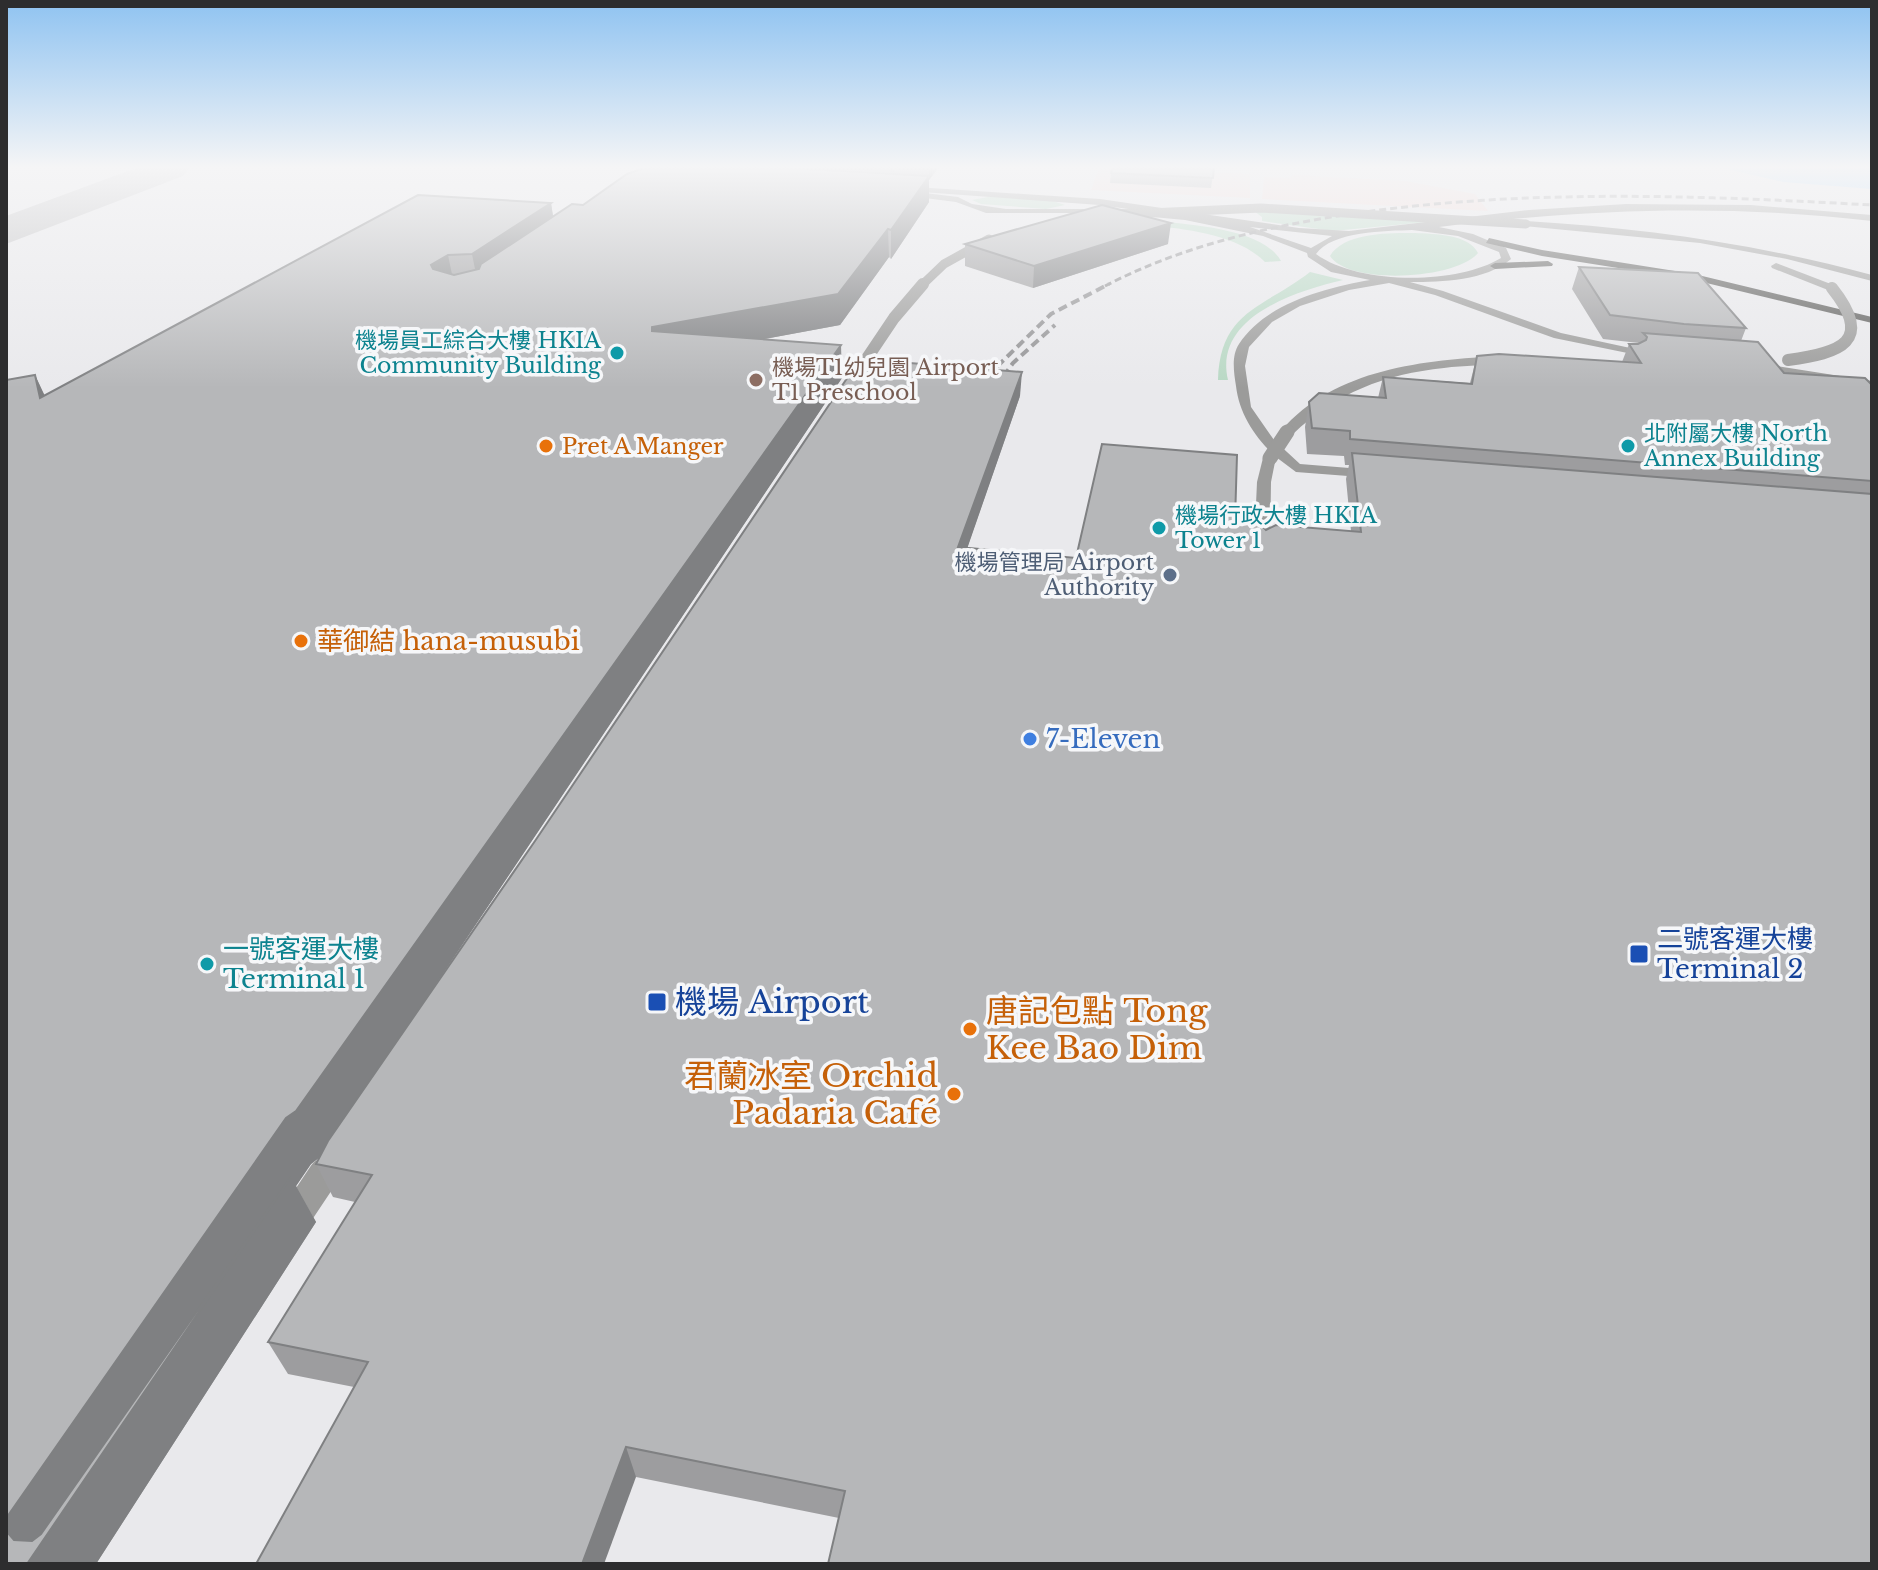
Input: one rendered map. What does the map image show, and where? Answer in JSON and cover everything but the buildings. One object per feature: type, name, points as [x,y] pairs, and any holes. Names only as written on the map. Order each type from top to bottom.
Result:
[{"type":"main road","points":[[1490,241],[1542,253],[1694,277],[1872,320]]},
{"type":"main road","points":[[1495,266],[1553,264],[1647,277],[1769,303],[1872,332]]},
{"type":"street","points":[[837,403],[899,309],[928,276],[958,253],[985,241]]},
{"type":"street","points":[[1287,241],[1312,252],[1317,260],[1336,271],[1389,280],[1558,336],[1663,358],[1609,360]]},
{"type":"street","points":[[1312,252],[1325,241]]},
{"type":"street","points":[[1390,475],[1296,468],[1269,443],[1245,407],[1239,366],[1243,346],[1257,329],[1280,312],[1328,293],[1389,280],[1468,274],[1495,266],[1506,259],[1486,241]]},
{"type":"street","points":[[1656,241],[1725,253],[1787,270],[1832,288],[1862,308],[1871,328],[1867,337],[1839,352],[1747,363],[1872,385]]},
{"type":"street","points":[[1688,241],[1743,248],[1872,278]]},
{"type":"street","points":[[1328,293],[1397,291],[1461,302]]},
{"type":"street","points":[[1262,550],[1264,482],[1270,458],[1288,431],[1321,400],[1396,371],[1515,360]]},
{"type":"street","points":[[280,1240],[349,1136]]},
{"type":"green space","points":[[1232,241],[1258,241],[1281,261],[1265,262]]},
{"type":"green space","points":[[1465,241],[1478,253],[1449,269],[1404,276],[1380,275],[1341,266],[1330,256],[1346,242]]},
{"type":"green space","points":[[1310,272],[1343,280],[1303,291],[1262,310],[1233,339],[1227,358],[1228,380],[1218,380],[1221,357],[1236,325],[1248,313]]},
{"type":"railway","points":[[1107,285],[1159,261],[1222,241]]},
{"type":"railway","points":[[977,386],[1051,314],[1107,285]]},
{"type":"railway","points":[[995,388],[1013,363],[1055,325]]},
{"type":"place","name":"機場員工綜合大樓 HKIA Community Building","points":[[617,353]]},
{"type":"place","name":"機場T1幼兒園 Airport T1 Preschool","points":[[756,380]]},
{"type":"place","name":"Pret A Manger","points":[[546,446]]},
{"type":"place","name":"北附屬大樓 North Annex Building","points":[[1628,446]]},
{"type":"place","name":"機場行政大樓 HKIA Tower 1","points":[[1159,528]]},
{"type":"place","name":"機場管理局 Airport Authority","points":[[1170,575]]},
{"type":"place","name":"華御結 hana-musubi","points":[[301,641]]},
{"type":"place","name":"7-Eleven","points":[[1030,739]]},
{"type":"place","name":"二號客運大樓 Terminal 2","points":[[1639,954]]},
{"type":"place","name":"一號客運大樓 Terminal 1","points":[[207,964]]},
{"type":"place","name":"機場 Airport","points":[[657,1002]]},
{"type":"place","name":"唐記包點 Tong Kee Bao Dim","points":[[970,1029]]},
{"type":"place","name":"君蘭冰室 Orchid Padaria Café","points":[[954,1094]]}]
